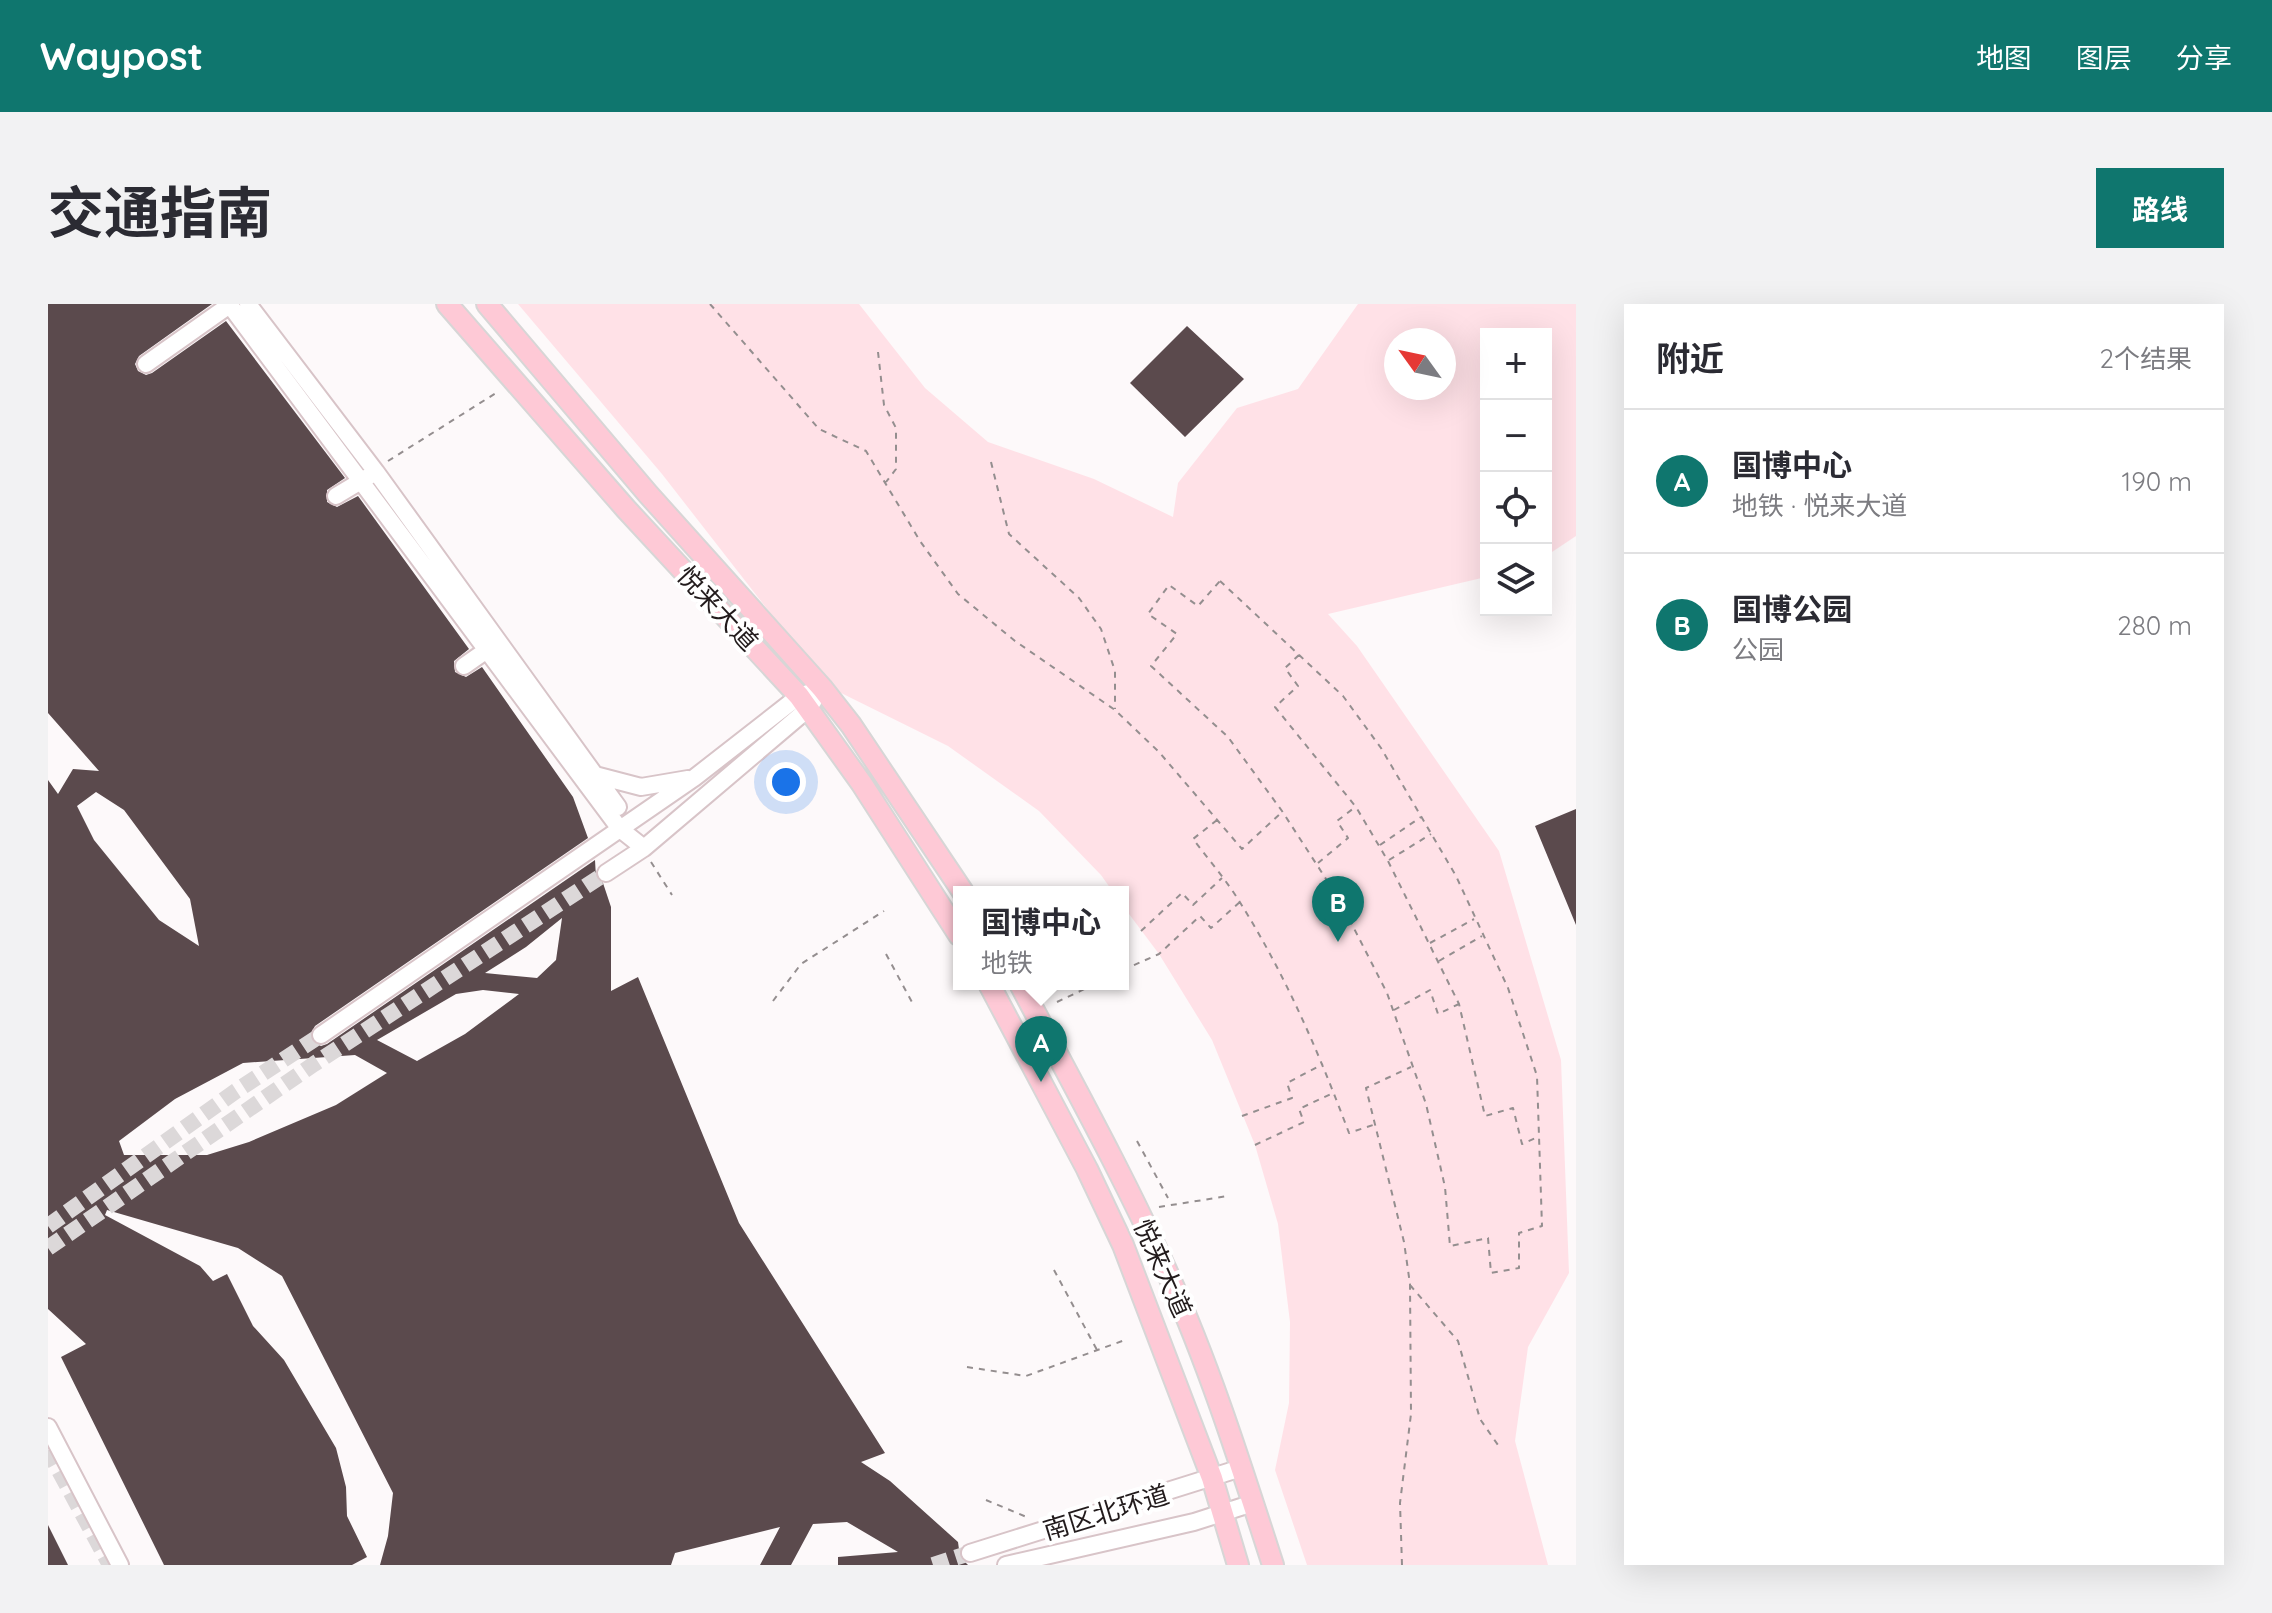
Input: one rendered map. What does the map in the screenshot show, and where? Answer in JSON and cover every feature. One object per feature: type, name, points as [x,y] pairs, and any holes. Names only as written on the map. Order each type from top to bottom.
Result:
[{"type":"main road","name":"悦来大道","points":[[447,304],[626,509],[804,702],[862,784],[953,926]]},
{"type":"main road","name":"悦来大道","points":[[487,304],[648,494],[822,688],[851,725],[959,886]]},
{"type":"main road","name":"悦来大道","points":[[992,990],[1087,1169],[1123,1245],[1212,1478],[1238,1565]]},
{"type":"main road","name":"悦来大道","points":[[1023,990],[1111,1156],[1168,1275],[1222,1410],[1273,1565]]},
{"type":"street","points":[[146,364],[230,304],[369,476]]},
{"type":"street","points":[[248,304],[369,476],[647,854]]},
{"type":"street","points":[[336,496],[369,476]]},
{"type":"street","points":[[464,666],[493,645]]},
{"type":"street","points":[[493,645],[595,775],[625,826]]},
{"type":"street","points":[[321,1035],[822,688]]},
{"type":"street","points":[[606,873],[647,854],[804,702]]},
{"type":"street","points":[[595,775],[641,787],[694,778]]},
{"type":"street","points":[[48,1427],[120,1565]]},
{"type":"street","name":"南区北环道","points":[[970,1553],[1241,1468]]},
{"type":"street","name":"南区北环道","points":[[1012,1565],[1034,1563],[1253,1503]]},
{"type":"street","points":[[1025,1537],[1034,1563]]},
{"type":"street","points":[[1008,1542],[1012,1565]]},
{"type":"path","points":[[710,304],[819,429],[866,451],[920,541],[958,594],[1015,641],[1115,710],[1159,752],[1242,849],[1282,811]]},
{"type":"path","points":[[878,352],[884,405],[896,428],[896,469],[886,483]]},
{"type":"path","points":[[369,476],[386,462],[496,393]]},
{"type":"path","points":[[991,462],[1009,534],[1079,598],[1101,629],[1115,671],[1115,710]]},
{"type":"path","points":[[1220,581],[1299,655],[1343,696],[1381,748],[1456,876],[1508,988],[1537,1076],[1542,1226],[1519,1233],[1519,1268],[1491,1273],[1488,1238],[1450,1246],[1445,1187],[1426,1104],[1387,993],[1339,899],[1282,811],[1228,737],[1151,666],[1177,634],[1148,614],[1169,585],[1198,606],[1220,581]]},
{"type":"path","points":[[1299,655],[1285,668],[1298,686],[1275,707],[1356,807],[1388,861],[1459,1004],[1485,1116],[1513,1108],[1522,1144],[1539,1137]]},
{"type":"path","points":[[1317,864],[1348,838],[1337,821],[1356,807]]},
{"type":"path","points":[[1379,845],[1422,817]]},
{"type":"path","points":[[1218,820],[1193,839],[1240,902],[1298,1004],[1349,1133],[1374,1124]]},
{"type":"path","points":[[1388,861],[1431,834]]},
{"type":"path","points":[[647,854],[672,895]]},
{"type":"path","points":[[1141,931],[1182,893],[1193,905],[1222,878]]},
{"type":"path","points":[[1129,967],[1159,954],[1200,916],[1211,928],[1240,902]]},
{"type":"path","points":[[773,1001],[801,964],[884,911]]},
{"type":"path","points":[[1429,943],[1475,918]]},
{"type":"path","points":[[1438,962],[1483,935]]},
{"type":"path","points":[[886,954],[913,1004]]},
{"type":"path","points":[[1057,1002],[1082,990]]},
{"type":"path","points":[[1393,1011],[1430,990],[1438,1014],[1459,1004]]},
{"type":"path","points":[[1242,1116],[1292,1098],[1287,1083],[1324,1064]]},
{"type":"path","points":[[1402,1565],[1400,1503],[1411,1414],[1410,1284],[1404,1242],[1366,1088],[1412,1066]]},
{"type":"path","points":[[1255,1145],[1304,1122],[1299,1109],[1334,1093]]},
{"type":"path","points":[[1137,1141],[1168,1198]]},
{"type":"path","points":[[1159,1207],[1228,1196]]},
{"type":"path","points":[[1054,1270],[1097,1350]]},
{"type":"path","points":[[1410,1284],[1458,1341],[1480,1419],[1500,1448]]},
{"type":"path","points":[[967,1367],[1026,1376],[1125,1340]]},
{"type":"path","points":[[986,1500],[1033,1520]]},
{"type":"shaded area","points":[[518,304],[859,304],[925,388],[988,442],[1094,479],[1173,517],[1178,483],[1237,408],[1298,389],[1358,304],[1576,304],[1576,536],[1552,552],[1552,328],[1480,328],[1480,578],[1328,614],[1357,646],[1499,851],[1561,1060],[1569,1273],[1528,1347],[1515,1441],[1548,1565],[1307,1565],[1275,1470],[1289,1403],[1290,1322],[1278,1224],[1255,1145],[1212,1040],[1159,954],[1129,914],[1129,886],[1109,886],[1039,811],[948,746],[827,686],[662,474]]},
{"type":"building","points":[[48,304],[212,304],[139,356],[135,364],[138,371],[146,375],[152,373],[226,321],[345,478],[327,490],[327,502],[337,507],[358,496],[469,649],[454,661],[455,672],[466,677],[482,667],[573,797],[588,838],[315,1026],[310,1035],[312,1042],[321,1046],[327,1044],[595,860],[596,878],[603,883],[611,907],[611,991],[638,977],[739,1223],[885,1453],[861,1462],[890,1481],[958,1542],[960,1557],[968,1565],[838,1565],[838,1557],[898,1552],[847,1522],[813,1524],[791,1565],[760,1565],[780,1527],[675,1553],[671,1565],[380,1565],[388,1536],[393,1493],[282,1276],[238,1248],[107,1210],[105,1215],[200,1266],[213,1281],[227,1274],[253,1326],[284,1360],[336,1448],[346,1487],[347,1516],[367,1557],[352,1565],[164,1565],[61,1357],[86,1344],[48,1309],[48,780],[58,794],[73,769],[99,771],[48,713]],"holes":[[[96,792],[124,810],[190,899],[199,946],[159,920],[94,840],[77,806]],[[562,918],[556,960],[537,978],[485,973],[526,947]],[[483,990],[519,994],[465,1034],[417,1061],[377,1040],[456,994]],[[355,1055],[387,1073],[336,1105],[249,1142],[207,1155],[124,1155],[119,1141],[175,1099],[243,1063]]]},
{"type":"building","points":[[1187,326],[1244,379],[1185,437],[1130,383]]},
{"type":"building","points":[[1576,809],[1576,925],[1535,826]]},
{"type":"building","points":[[48,1525],[68,1565],[48,1565]]},
{"type":"tunnel","points":[[48,1248],[314,1064],[606,873]]},
{"type":"tunnel","points":[[48,1226],[236,1091],[321,1035]]},
{"type":"tunnel","points":[[48,1450],[110,1565]]},
{"type":"tunnel","points":[[933,1565],[970,1553]]},
{"type":"place","name":"国博公园","points":[[1338,942]]},
{"type":"place","name":"国博中心","points":[[1041,1082]]}]
